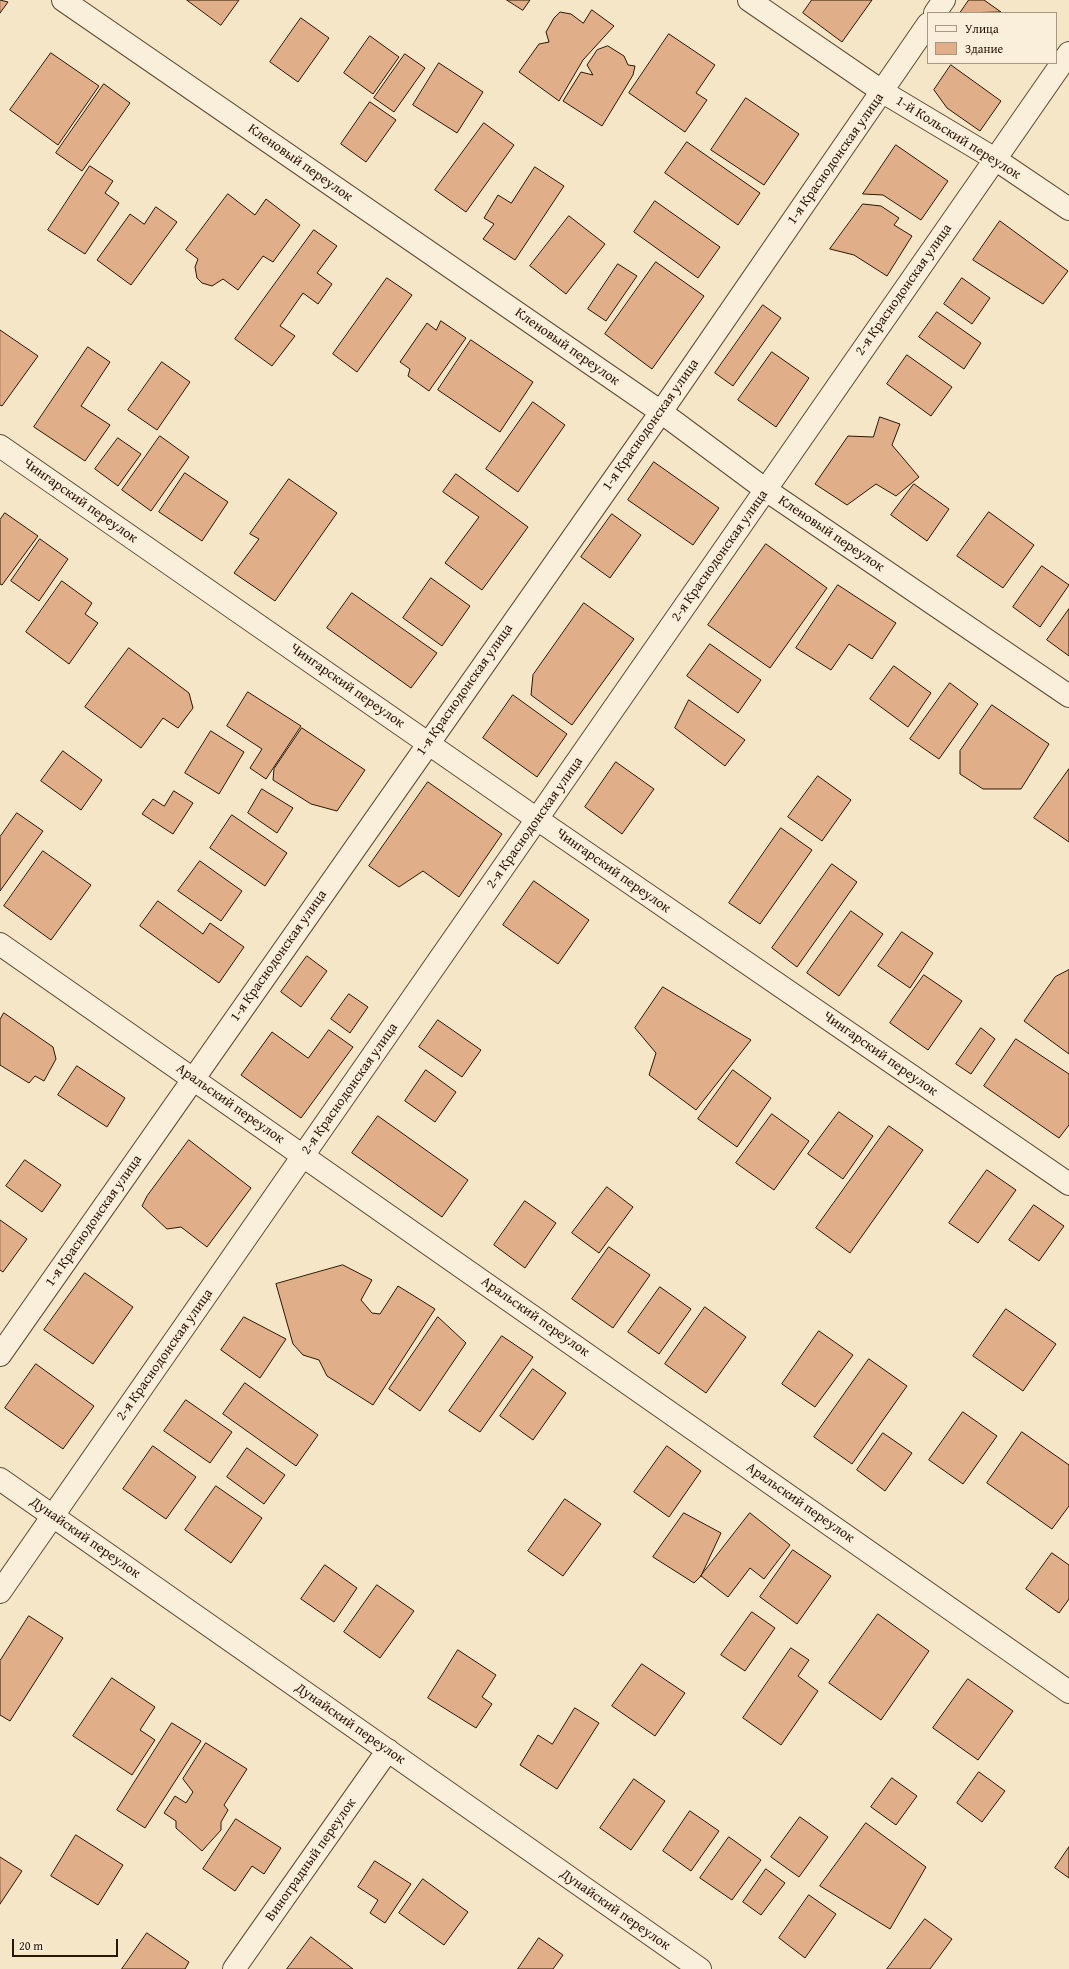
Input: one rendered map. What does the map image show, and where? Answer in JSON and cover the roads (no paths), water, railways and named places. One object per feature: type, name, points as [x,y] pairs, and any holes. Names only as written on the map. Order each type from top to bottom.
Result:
[{"type":"street","name":"Кленовый переулок","points":[[63,0],[660,412],[766,490],[1069,696]]},
{"type":"street","name":"1-й Кольский переулок","points":[[749,0],[883,92],[995,159],[1069,209]]},
{"type":"street","points":[[936,12],[944,0]]},
{"type":"street","name":"1-я Краснодонская улица","points":[[0,1355],[660,412],[883,92],[927,26]]},
{"type":"street","name":"2-я Краснодонская улица","points":[[0,1592],[1069,53]]},
{"type":"street","name":"Чингарский переулок","points":[[0,446],[537,819],[1069,1184]]},
{"type":"street","name":"Аральский переулок","points":[[0,944],[194,1078],[1069,1692]]},
{"type":"street","name":"Дунайский переулок","points":[[0,1479],[700,1969]]},
{"type":"street","name":"Виноградный переулок","points":[[234,1969],[388,1750]]}]
